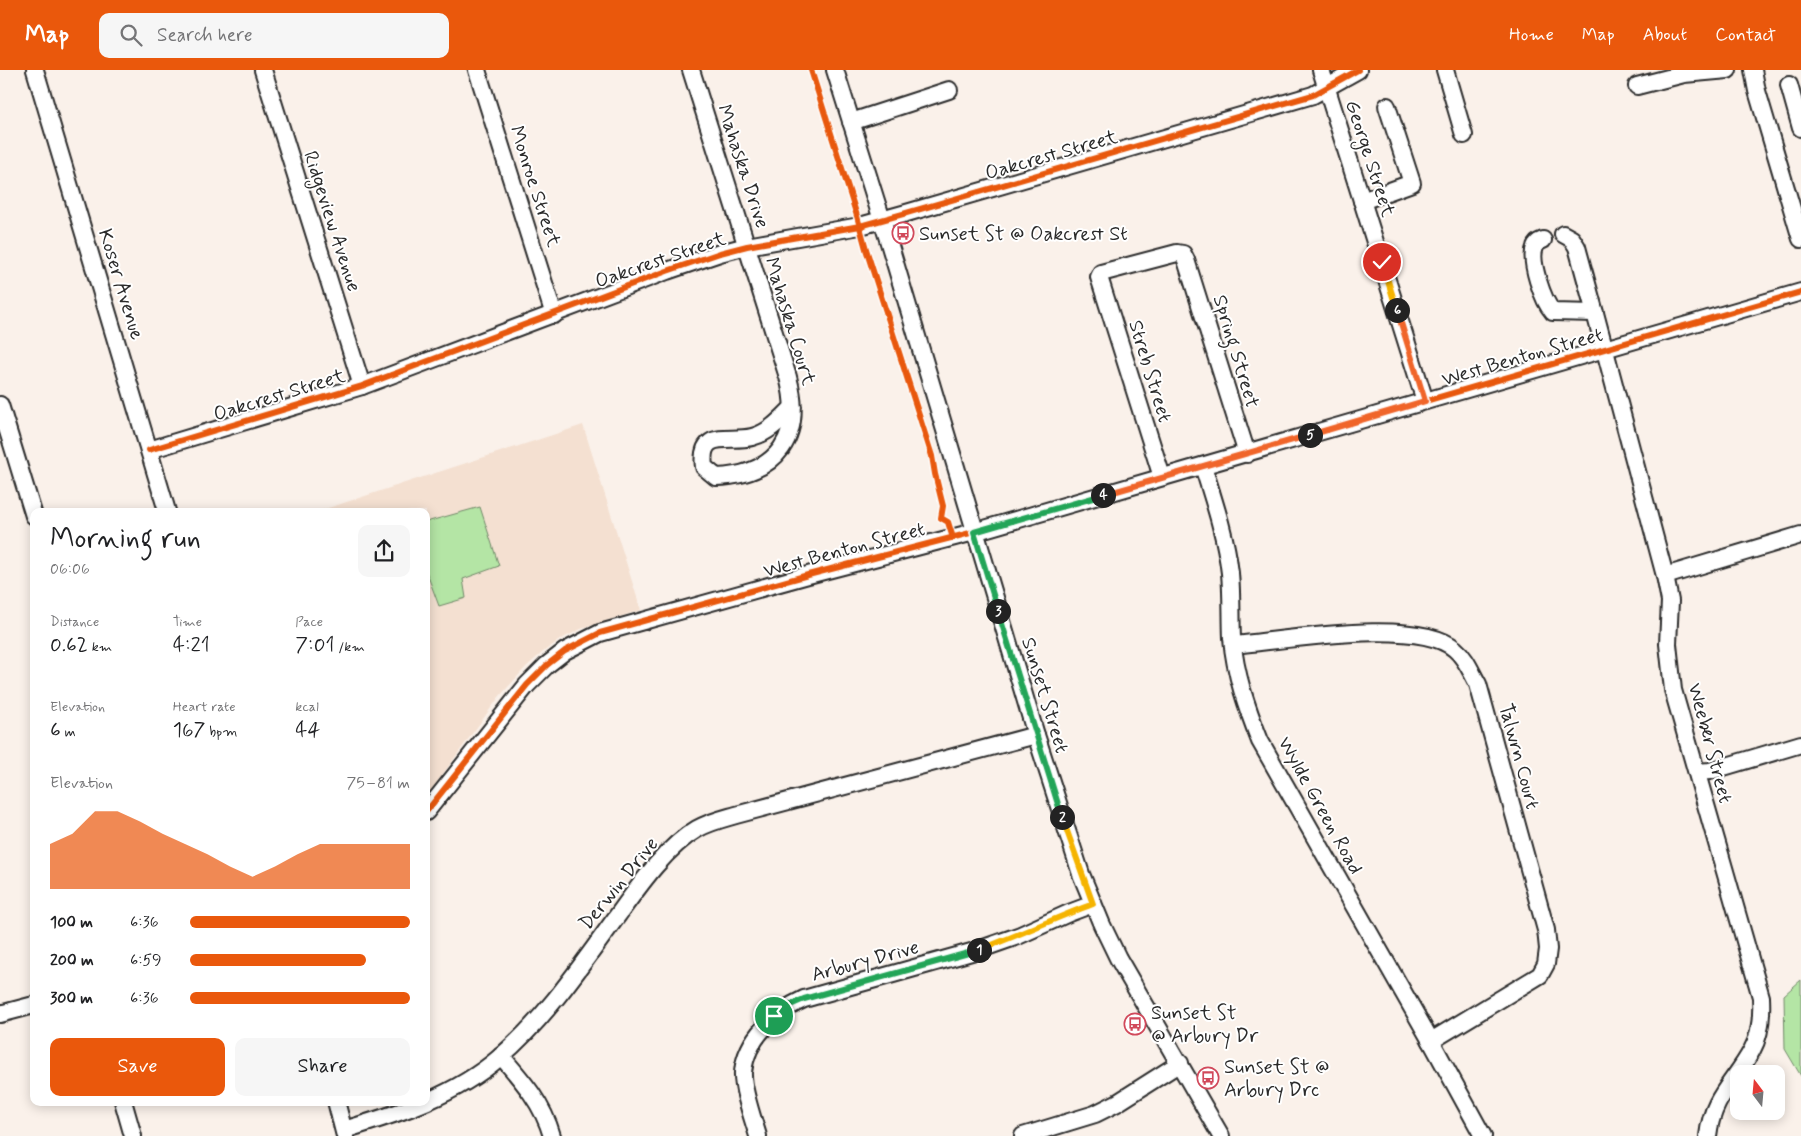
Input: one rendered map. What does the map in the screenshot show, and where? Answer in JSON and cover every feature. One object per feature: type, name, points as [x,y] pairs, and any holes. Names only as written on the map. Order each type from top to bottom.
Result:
[{"type":"street","name":"Koser Avenue","points":[[35,70],[166,508]]},
{"type":"street","name":"Ridgeview Avenue","points":[[262,70],[362,386]]},
{"type":"street","name":"Monroe Street","points":[[477,70],[554,315]]},
{"type":"street","name":"Mahaska Drive","points":[[691,70],[747,246]]},
{"type":"street","name":"Sunset Street","points":[[835,70],[882,220],[974,532],[1081,874],[1118,958],[1221,1136]]},
{"type":"street","name":"George Street","points":[[1321,70],[1425,401]]},
{"type":"street","name":"Oakcrest Street","points":[[149,450],[362,386],[693,262],[747,246],[837,231],[882,220],[1313,95],[1358,70]]},
{"type":"street","points":[[1446,70],[1464,135]]},
{"type":"street","points":[[1637,86],[1684,74],[1728,70]]},
{"type":"street","points":[[1753,70],[1757,91],[1801,239]]},
{"type":"street","points":[[1789,85],[1801,128]]},
{"type":"street","points":[[851,122],[949,90]]},
{"type":"street","points":[[1362,201],[1412,183],[1387,106]]},
{"type":"street","name":"Weeber Street","points":[[1563,234],[1572,239],[1577,247],[1666,576],[1670,602],[1668,644],[1673,690],[1761,997],[1762,1015],[1759,1033],[1752,1050],[1725,1088],[1714,1109],[1708,1136]]},
{"type":"street","points":[[1543,240],[1538,242],[1534,248],[1534,260],[1547,306],[1553,312],[1595,313]]},
{"type":"street","name":"Mahaska Court","points":[[747,246],[792,392],[793,407],[792,424],[789,437],[777,454],[763,466],[738,475],[716,477],[704,467],[704,448],[712,442],[723,438],[738,439],[759,435],[778,422],[793,407]]},
{"type":"street","name":"Spring Street","points":[[1099,277],[1101,273],[1178,253],[1182,254],[1186,260],[1247,454]]},
{"type":"street","name":"Streb Street","points":[[1099,277],[1162,477]]},
{"type":"street","name":"West Benton Street","points":[[430,807],[527,684],[547,665],[582,641],[600,633],[671,612],[974,532],[1801,292]]},
{"type":"street","points":[[0,405],[32,508]]},
{"type":"street","name":"Wylde Green Road","points":[[1203,466],[1220,522],[1227,555],[1230,575],[1233,646],[1240,681],[1250,716],[1260,741],[1483,1136]]},
{"type":"street","points":[[1666,576],[1801,535]]},
{"type":"street","name":"Talwrn Court","points":[[1233,646],[1330,634],[1375,632],[1419,635],[1439,640],[1454,648],[1465,659],[1478,684],[1536,892],[1546,930],[1548,949],[1546,964],[1540,975],[1431,1041]]},
{"type":"street","name":"Derwin Drive","points":[[430,1100],[461,1086],[502,1056],[560,994],[645,878],[680,841],[697,829],[736,815],[1036,734]]},
{"type":"street","points":[[1698,772],[1710,771],[1801,744]]},
{"type":"street","name":"Arbury Drive","points":[[758,1136],[743,1074],[746,1058],[760,1032],[774,1016],[788,1006],[804,999],[975,951],[1018,936],[1093,904]]},
{"type":"street","points":[[0,1014],[30,1006]]},
{"type":"street","points":[[502,1056],[535,1097],[544,1112],[552,1136]]},
{"type":"street","points":[[1023,1136],[1095,1114],[1180,1063]]},
{"type":"street","points":[[125,1106],[133,1136]]},
{"type":"street","points":[[337,1106],[344,1133]]},
{"type":"street","name":"Derwin Drive","points":[[344,1133],[416,1106]]},
{"type":"shaded area","points":[[583,425],[641,610],[581,629],[561,639],[543,652],[526,667],[499,697],[430,792],[430,508],[328,508]]},
{"type":"green space","points":[[480,507],[499,566],[463,579],[466,598],[439,606],[430,582],[430,521]]},
{"type":"green space","points":[[1801,980],[1801,1076],[1785,1049],[1784,995]]},
{"type":"cycle path","points":[[811,70],[932,456],[943,506],[941,518],[948,522],[953,538]]},
{"type":"cycle path","points":[[149,450],[362,386],[667,271],[720,253],[747,246],[860,226],[903,214],[1313,95],[1358,70]]},
{"type":"cycle path","points":[[430,807],[527,685],[547,665],[565,651],[600,633],[808,575],[974,532],[1801,292]]},
{"type":"place","name":"Sunset St @ Oakcrest St","points":[[903,233]]},
{"type":"place","name":"Sunset St @ Arbury Dr","points":[[1135,1024]]},
{"type":"place","name":"Sunset St @ Arbury Drc","points":[[1208,1078]]},
{"type":"route","points":[[774,1016],[788,1006],[804,999],[975,951],[1018,936],[1093,904],[1081,874],[1050,779],[974,532],[1425,401],[1382,262]]}]
